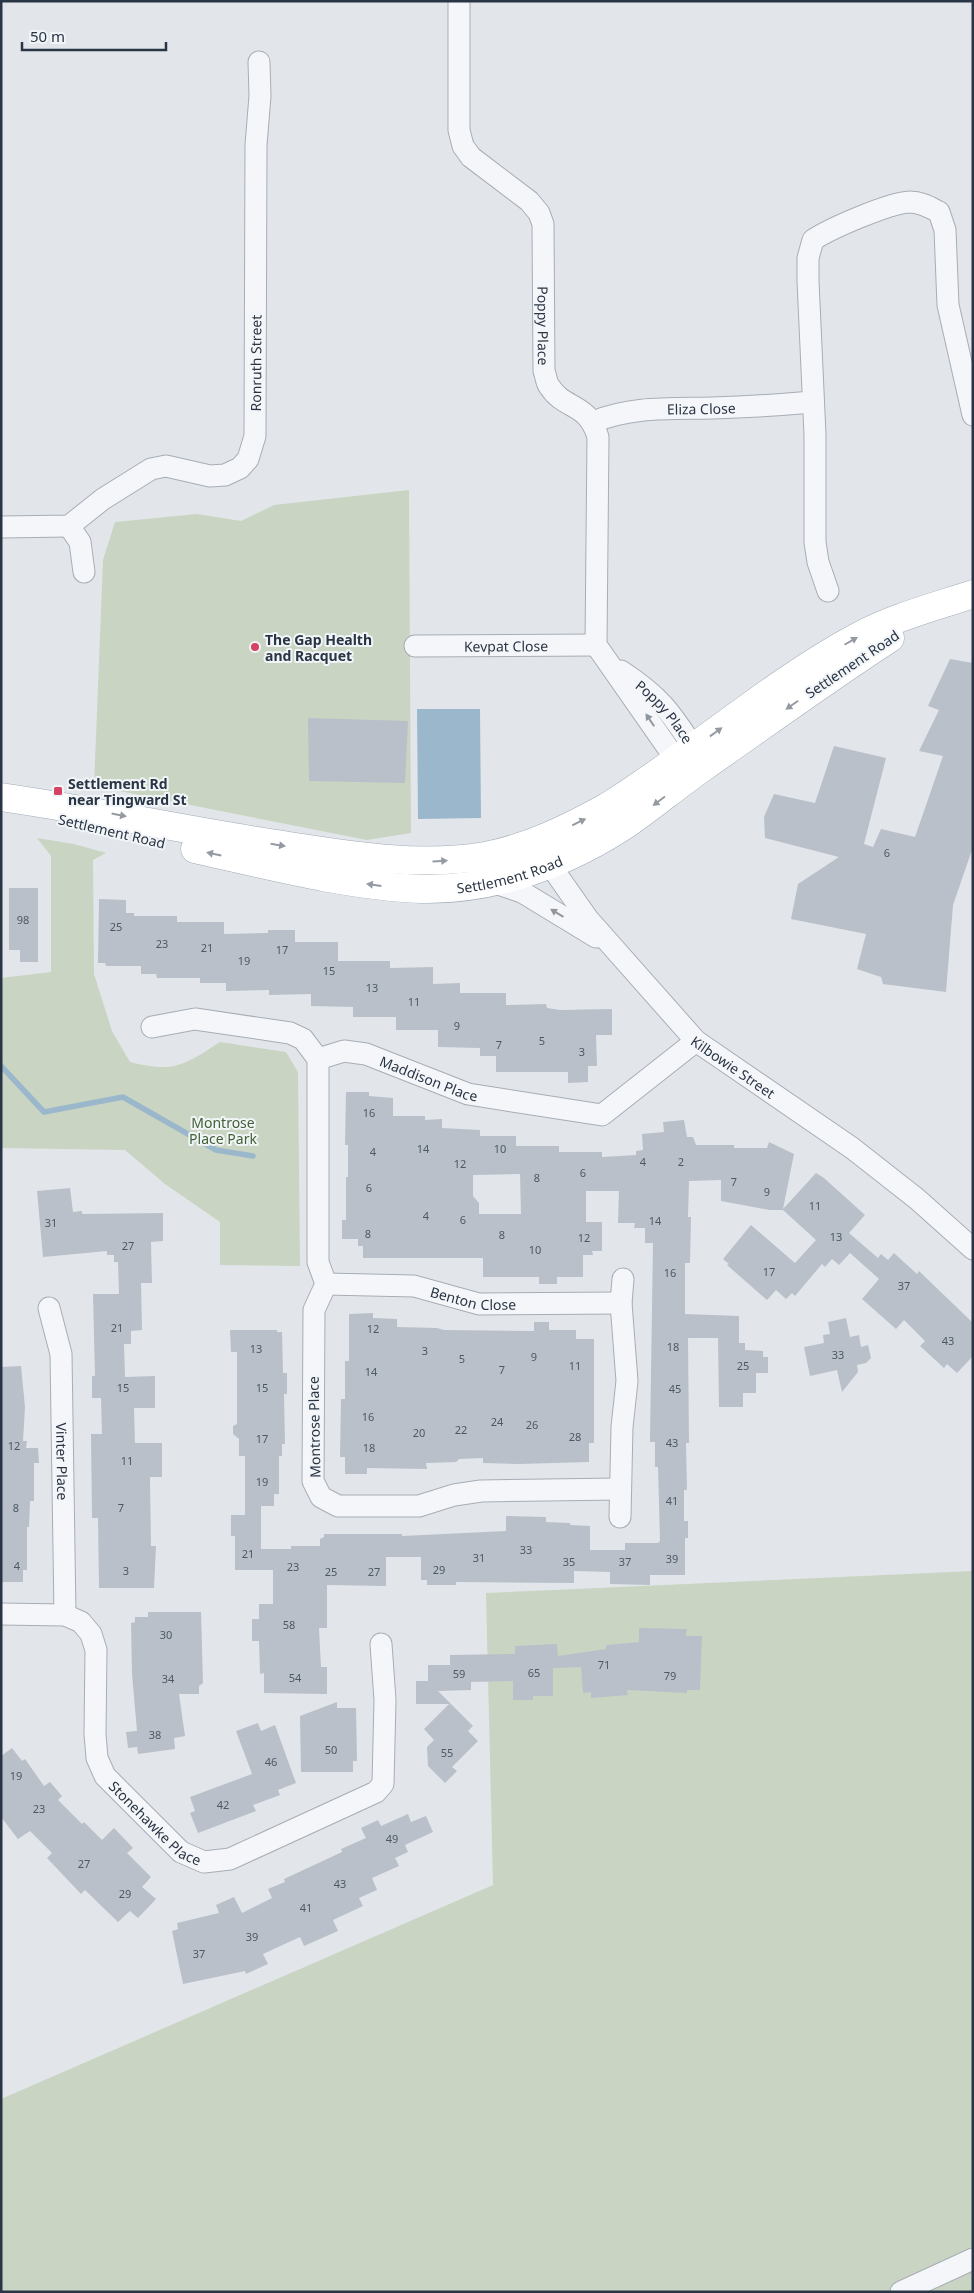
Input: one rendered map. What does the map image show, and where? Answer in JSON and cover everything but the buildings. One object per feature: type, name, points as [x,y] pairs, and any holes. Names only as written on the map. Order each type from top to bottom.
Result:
[{"type":"main road","name":"Settlement Road","points":[[1,798],[86,827],[365,883],[425,889],[492,882],[548,865],[595,843],[627,809],[689,760],[961,598]]},
{"type":"main road","name":"Settlement Road","points":[[1,798],[107,813],[232,838],[375,860],[418,861],[463,859],[502,852],[534,842],[581,822],[627,809]]},
{"type":"street","name":"Poppy Place","points":[[459,1],[459,130],[463,146],[472,157],[529,201],[539,213],[543,224],[544,371],[549,386],[566,402],[583,411],[593,422]]},
{"type":"street","name":"Ronruth Street","points":[[69,526],[103,499],[151,469],[166,466],[210,476],[224,475],[240,468],[248,459],[255,436],[256,145],[260,96],[259,62]]},
{"type":"street","points":[[828,591],[818,562],[815,542],[815,435],[812,402],[808,258],[813,240],[830,229],[908,202],[923,203],[939,212],[944,220],[948,305],[973,415]]},
{"type":"street","name":"Eliza Close","points":[[593,422],[612,414],[635,409],[754,406],[812,402]]},
{"type":"street","points":[[593,422],[598,437],[602,652]]},
{"type":"street","points":[[1,527],[69,526],[80,542],[84,572]]},
{"type":"street","name":"Kevpat Close","points":[[416,646],[602,652]]},
{"type":"street","name":"Poppy Place","points":[[602,652],[689,760]]},
{"type":"street","name":"Kilbowie Street","points":[[534,842],[548,865],[613,948],[696,1041],[852,1148],[917,1199],[973,1249]]},
{"type":"street","points":[[492,882],[522,892],[613,948]]},
{"type":"street","points":[[152,1027],[194,1019],[290,1033],[303,1039],[318,1059],[318,1262],[326,1284]]},
{"type":"street","name":"Maddison Place","points":[[318,1059],[344,1051],[366,1054],[468,1094],[602,1115],[696,1041]]},
{"type":"street","points":[[620,1517],[622,1427],[627,1381],[621,1303],[623,1279]]},
{"type":"street","name":"Benton Close","points":[[326,1284],[414,1286],[479,1304],[621,1303]]},
{"type":"street","name":"Montrose Place","points":[[326,1284],[314,1310],[313,1481],[322,1496],[338,1506],[419,1506],[454,1495],[482,1491],[620,1489]]},
{"type":"street","name":"Vinter Place","points":[[49,1308],[61,1354],[64,1615]]},
{"type":"street","name":"Stonehawke Place","points":[[1,1614],[64,1615],[81,1622],[91,1634],[96,1650],[95,1734],[97,1758],[105,1776],[181,1852],[204,1862],[230,1859],[376,1792],[383,1784],[385,1700],[381,1644]]},
{"type":"street","points":[[901,2292],[973,2259]]},
{"type":"green space","name":"The Gap Health and Racquet","points":[[409,490],[411,833],[367,840],[94,786],[103,560],[115,522],[197,514],[241,521],[274,505]]},
{"type":"green space","name":"Montrose Place Park","points":[[37,838],[74,844],[106,853],[93,860],[94,974],[112,1031],[130,1062],[157,1067],[178,1065],[197,1057],[220,1042],[286,1052],[298,1072],[300,1266],[220,1265],[220,1222],[165,1184],[125,1150],[1,1148],[1,978],[51,972],[51,856]]},
{"type":"green space","points":[[973,1571],[973,2292],[1,2292],[1,2099],[493,1885],[486,1593]]},
{"type":"water","points":[[417,709],[480,709],[481,818],[418,819]]},
{"type":"waterway","points":[[1,1066],[44,1112],[123,1097],[216,1150],[253,1156]]},
{"type":"place","name":"The Gap Health and Racquet","points":[[255,647]]},
{"type":"place","name":"Settlement Rd near Tingward St","points":[[58,791]]}]
